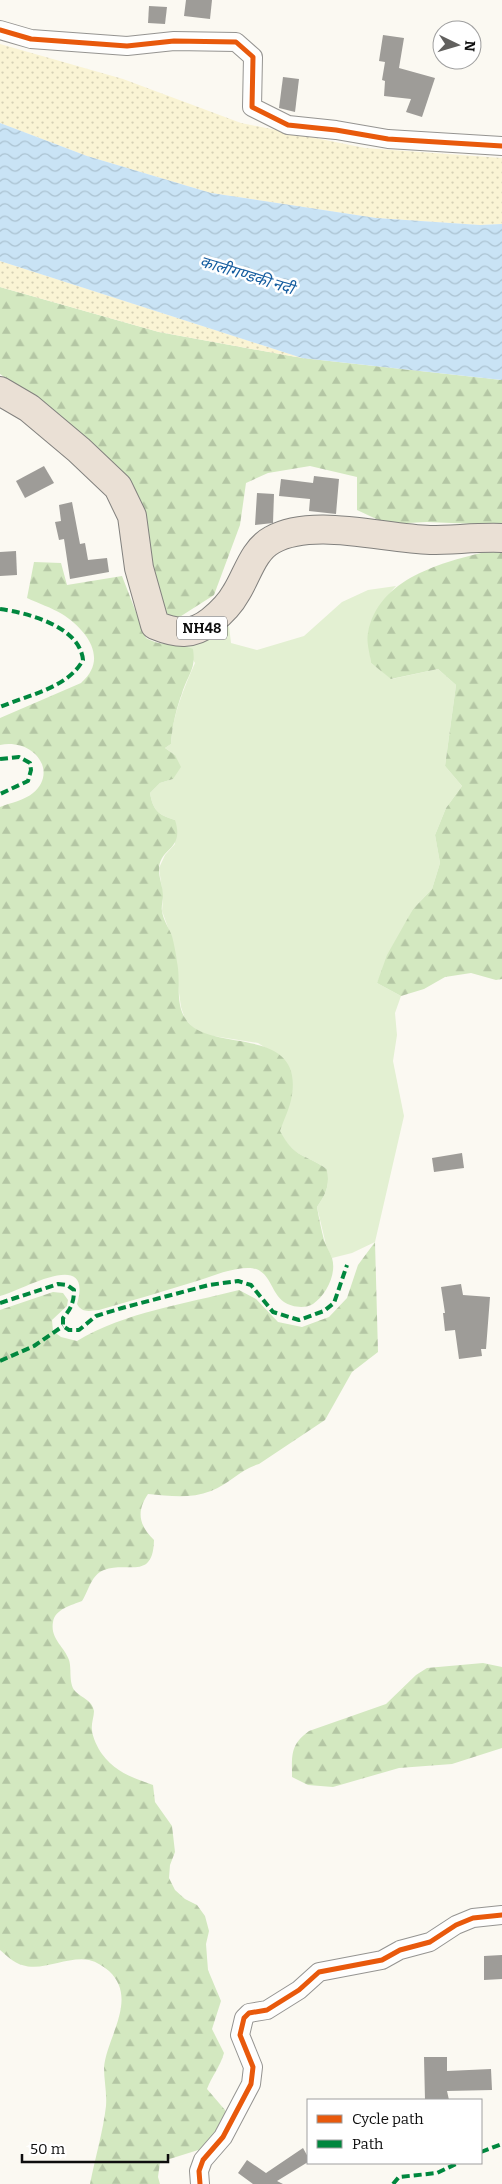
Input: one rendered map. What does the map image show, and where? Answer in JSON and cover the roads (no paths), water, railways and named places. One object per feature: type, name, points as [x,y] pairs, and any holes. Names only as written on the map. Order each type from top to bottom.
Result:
[{"type":"highway","name":"NH48","points":[[0,390],[29,408],[80,450],[118,487],[132,516],[139,568],[155,625],[174,633],[193,632],[222,613],[236,593],[255,557],[270,540],[292,532],[333,530],[428,540],[502,538]]},
{"type":"street","points":[[0,30],[32,39],[127,46],[174,41],[236,42],[253,57],[252,107],[288,125],[336,130],[388,139],[502,146]]},
{"type":"street","points":[[200,2184],[199,2171],[203,2160],[224,2136],[251,2084],[253,2066],[240,2035],[244,2018],[249,2013],[266,2010],[299,1990],[320,1972],[382,1960],[400,1950],[430,1942],[456,1925],[473,1918],[502,1915]]},
{"type":"water","name":"कालीगण्डकी नदी","points":[[0,123],[87,156],[211,193],[376,218],[480,225],[502,224],[502,380],[302,358],[0,261]]}]
